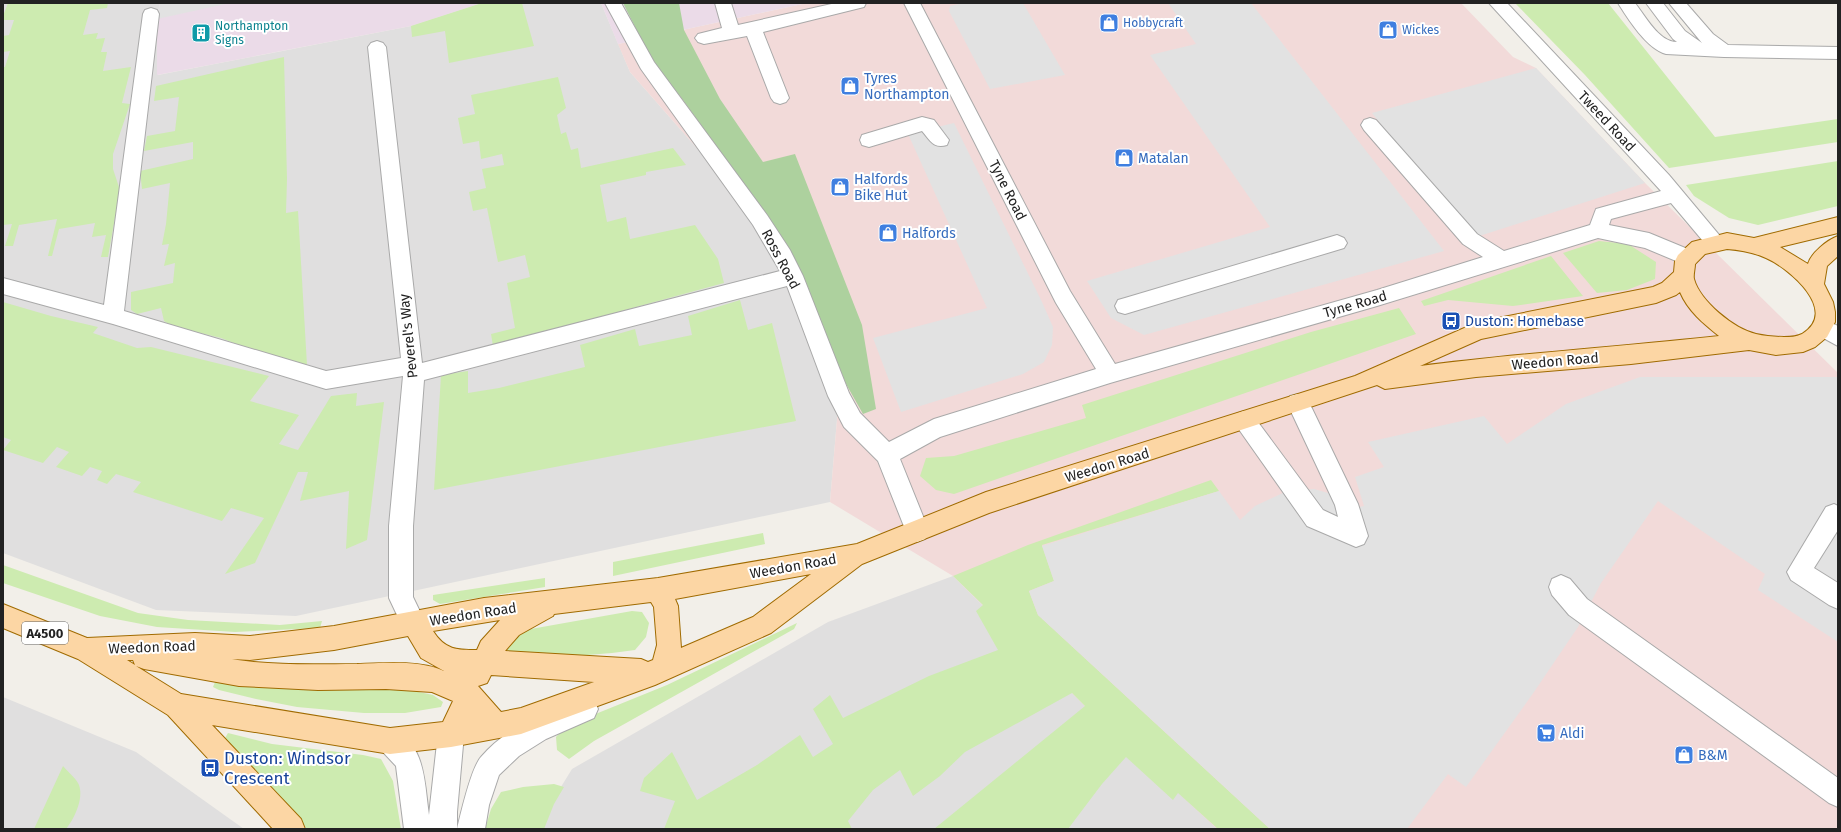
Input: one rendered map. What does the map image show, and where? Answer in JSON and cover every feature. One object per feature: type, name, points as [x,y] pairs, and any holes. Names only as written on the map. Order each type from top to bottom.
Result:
[{"type":"main road","points":[[1755,245],[1838,225]]},
{"type":"main road","points":[[1715,242],[1734,242],[1755,245],[1783,257],[1798,267],[1814,283],[1823,299],[1830,332],[1795,346],[1773,346],[1750,341],[1729,332],[1711,320],[1696,305],[1687,290],[1686,267],[1694,251],[1704,245],[1715,242]]},
{"type":"main road","points":[[1814,283],[1818,262],[1838,244]]},
{"type":"main road","name":"Weedon Road","points":[[87,650],[195,645],[250,648],[334,638],[484,610],[551,604],[658,590],[857,555],[986,503],[1244,422],[1360,383],[1478,330],[1656,295],[1669,289],[1686,267]]},
{"type":"main road","name":"Weedon Road","points":[[1360,383],[1476,368],[1631,355],[1750,341]]},
{"type":"main road","name":"Weedon Road","points":[[3,616],[87,650],[177,706],[390,741],[451,734],[521,721],[659,670],[762,625],[857,555]]},
{"type":"main road","points":[[658,590],[666,606],[669,645],[659,670]]},
{"type":"main road","points":[[451,734],[490,650],[510,627],[551,604]]},
{"type":"main road","points":[[414,624],[430,649],[453,662],[469,695],[496,726]]},
{"type":"main road","points":[[87,650],[151,657],[239,673],[318,677],[386,676],[433,679],[452,689],[469,695]]},
{"type":"main road","name":"Weedon Road","points":[[453,662],[484,662],[627,672],[659,670]]},
{"type":"main road","points":[[177,706],[291,829]]},
{"type":"street","name":"Ross Road","points":[[613,3],[646,65],[701,137],[760,220],[793,276],[839,396],[852,420],[887,455],[917,532]]},
{"type":"street","points":[[723,3],[732,32]]},
{"type":"street","points":[[704,38],[753,29],[858,3]]},
{"type":"street","name":"Tyne Road","points":[[912,3],[1063,297],[1110,374]]},
{"type":"street","name":"Tweed Road","points":[[1497,3],[1674,195],[1715,242]]},
{"type":"street","points":[[1626,3],[1653,38],[1666,48],[1724,51],[1838,53]]},
{"type":"street","points":[[1654,3],[1679,35],[1698,49]]},
{"type":"street","points":[[1677,3],[1707,38],[1724,51]]},
{"type":"street","points":[[113,316],[151,14]]},
{"type":"street","points":[[753,29],[780,98]]},
{"type":"street","name":"Peverel's Way","points":[[377,47],[413,370],[400,526],[401,598],[414,624]]},
{"type":"street","points":[[869,140],[922,124],[928,125],[940,140]]},
{"type":"street","points":[[1370,125],[1470,239],[1501,259]]},
{"type":"street","points":[[1674,195],[1603,214],[1598,230],[1649,241],[1686,267]]},
{"type":"street","name":"Tyne Road","points":[[887,455],[934,429],[1110,374],[1377,298],[1598,230]]},
{"type":"street","points":[[1125,306],[1337,243]]},
{"type":"street","points":[[3,286],[113,316],[326,380],[413,370],[793,276]]},
{"type":"street","points":[[1244,422],[1316,518],[1356,536],[1346,504],[1298,403]]},
{"type":"street","points":[[1838,518],[1834,515],[1799,572],[1838,597]]},
{"type":"street","points":[[1561,587],[1578,607],[1838,794]]},
{"type":"street","points":[[489,768],[510,747],[538,730],[637,686],[659,670]]},
{"type":"street","points":[[471,829],[476,805],[495,747],[496,726]]},
{"type":"street","points":[[443,829],[443,812],[451,734]]},
{"type":"street","points":[[390,741],[408,760],[418,829]]},
{"type":"shaded area","points":[[3,3],[160,3],[157,19],[158,75],[411,26],[482,3],[601,3],[630,72],[760,220],[839,396],[830,502],[296,616],[156,610],[3,553]]},
{"type":"shaded area","points":[[160,3],[482,3],[411,26],[157,75],[157,19]]},
{"type":"shaded area","points":[[160,3],[230,3],[157,19]]},
{"type":"shaded area","points":[[601,3],[807,3],[618,44]]},
{"type":"shaded area","points":[[807,3],[1461,3],[1513,57],[1536,68],[1645,183],[1838,373],[1838,829],[1217,829],[1085,706],[953,576],[830,502],[839,396],[760,220],[630,72],[618,44]]},
{"type":"shaded area","points":[[963,3],[1023,3],[1065,75],[990,89],[949,11],[950,6]]},
{"type":"shaded area","points":[[1168,3],[1251,3],[1444,251],[1144,335],[1111,318],[1087,281],[1270,227],[1150,55],[1196,44]]},
{"type":"shaded area","points":[[1536,68],[1645,183],[1470,239],[1372,113]]},
{"type":"shaded area","points":[[954,123],[1042,302],[1053,327],[1052,345],[1044,362],[1023,374],[901,412],[873,338],[987,308],[908,134]]},
{"type":"shaded area","points":[[1640,377],[1838,377],[1838,642],[1758,590],[1765,574],[1658,501],[1601,583],[1578,627],[1534,692],[1466,787],[1448,774],[1407,829],[1270,829],[1038,615],[1029,591],[1054,581],[1042,546],[1219,491],[1240,520],[1255,506],[1287,491],[1314,489],[1335,495],[1343,510],[1364,506],[1355,477],[1384,467],[1368,442],[1484,416],[1507,444],[1566,404]]},
{"type":"shaded area","points":[[953,576],[1085,706],[1218,829],[535,829],[572,769],[828,622]]},
{"type":"shaded area","points":[[3,697],[136,752],[244,829],[3,829]]},
{"type":"green space","points":[[8,3],[108,3],[107,8],[90,10],[83,35],[98,33],[96,39],[105,38],[101,52],[107,52],[103,71],[131,67],[122,103],[130,104],[113,154],[113,169],[120,190],[108,257],[101,257],[106,235],[92,237],[95,223],[59,229],[52,256],[48,256],[57,219],[19,225],[13,246],[5,246],[12,224],[3,225],[3,67],[5,67],[10,51],[3,52],[3,36],[9,35],[14,20],[3,20]]},
{"type":"green space","points":[[482,3],[522,3],[534,46],[449,63],[445,31],[412,37],[411,26]]},
{"type":"green space","points":[[623,3],[679,3],[684,30],[720,99],[763,162],[795,154],[862,325],[876,409],[863,414],[846,384],[811,297],[785,242],[683,100],[652,61]]},
{"type":"green space","points":[[1515,3],[1608,3],[1715,137],[1838,119],[1838,142],[1669,168],[1585,75]]},
{"type":"green space","points":[[284,57],[287,179],[286,213],[298,211],[307,365],[259,353],[221,338],[172,326],[164,321],[161,308],[137,314],[131,310],[131,292],[173,283],[175,263],[164,266],[169,244],[162,245],[166,224],[170,183],[142,189],[140,171],[193,159],[193,142],[144,151],[147,136],[175,131],[179,97],[154,101],[156,86]]},
{"type":"green space","points":[[558,77],[566,108],[557,115],[561,134],[566,132],[571,150],[578,148],[581,168],[673,148],[686,165],[646,172],[646,175],[600,185],[607,222],[626,217],[630,239],[695,225],[718,259],[724,283],[493,346],[491,334],[515,328],[507,283],[530,277],[525,255],[498,262],[487,208],[473,211],[469,192],[486,188],[482,169],[504,165],[502,154],[481,159],[479,141],[463,144],[458,118],[475,114],[471,95]]},
{"type":"green space","points":[[1838,161],[1838,206],[1758,225],[1729,218],[1694,196],[1686,185]]},
{"type":"green space","points":[[1599,241],[1628,244],[1656,262],[1655,279],[1627,290],[1597,293],[1563,253]]},
{"type":"green space","points":[[1551,256],[1583,296],[1513,306],[1448,300],[1424,306],[1421,301]]},
{"type":"green space","points":[[740,300],[748,330],[772,323],[796,421],[434,490],[441,375],[468,371],[468,393],[499,388],[585,367],[580,345],[635,329],[639,346],[692,335],[688,316]]},
{"type":"green space","points":[[3,302],[51,316],[98,327],[93,333],[137,348],[151,347],[269,376],[250,401],[299,415],[279,444],[298,450],[331,396],[357,393],[356,406],[384,402],[367,540],[346,549],[349,491],[300,501],[308,472],[298,472],[255,563],[225,574],[264,518],[231,508],[222,521],[133,492],[141,482],[116,474],[107,484],[97,480],[102,471],[90,467],[82,476],[56,467],[69,452],[57,447],[43,463],[3,450],[11,440],[3,437]]},
{"type":"green space","points":[[1399,308],[1416,334],[954,494],[936,490],[920,476],[926,458],[954,456],[1086,418],[1082,405],[1311,332]]},
{"type":"green space","points":[[1211,480],[1219,491],[1042,545],[1054,581],[1029,591],[1038,615],[1270,829],[1218,829],[1178,793],[1173,800],[1126,757],[1102,784],[1068,829],[934,829],[1085,706],[1072,693],[965,752],[940,776],[913,796],[900,770],[873,790],[848,821],[852,829],[664,829],[675,801],[640,791],[644,778],[672,752],[697,800],[757,765],[800,735],[813,757],[833,744],[813,709],[830,695],[843,718],[929,676],[998,650],[976,611],[983,605],[953,576],[1028,545]]},
{"type":"green space","points":[[763,533],[765,544],[613,576],[613,562]]},
{"type":"green space","points":[[3,565],[138,613],[188,620],[280,625],[322,621],[320,628],[235,632],[157,627],[100,616],[3,583]]},
{"type":"green space","points":[[545,578],[545,587],[440,604],[433,600],[433,595]]},
{"type":"green space","points":[[632,611],[642,612],[649,623],[646,637],[635,650],[575,656],[498,653],[514,632]]},
{"type":"green space","points":[[797,623],[794,629],[594,741],[569,759],[557,750],[556,737],[566,726],[667,685]]},
{"type":"green space","points":[[215,682],[329,688],[369,689],[396,687],[433,695],[443,702],[441,707],[405,713],[364,713],[297,707],[256,699],[219,690],[213,687]]},
{"type":"green space","points":[[228,733],[272,744],[363,755],[381,759],[393,781],[401,829],[307,829],[224,740]]},
{"type":"green space","points":[[63,766],[79,785],[80,796],[75,814],[66,829],[34,829]]},
{"type":"green space","points":[[554,784],[564,787],[554,804],[544,829],[485,829],[491,809],[501,792],[523,787]]},
{"type":"place","name":"Hobbycraft","points":[[1109,23]]},
{"type":"place","name":"Wickes","points":[[1388,30]]},
{"type":"place","name":"Northampton Signs","points":[[201,33]]},
{"type":"place","name":"Tyres Northampton","points":[[850,86]]},
{"type":"place","name":"Matalan","points":[[1124,158]]},
{"type":"place","name":"Halfords Bike Hut","points":[[840,187]]},
{"type":"place","name":"Halfords","points":[[888,233]]},
{"type":"place","name":"Duston: Homebase","points":[[1451,321]]},
{"type":"place","name":"Aldi","points":[[1546,733]]},
{"type":"place","name":"B&M","points":[[1684,755]]},
{"type":"place","name":"Duston: Windsor Crescent","points":[[210,768]]}]
